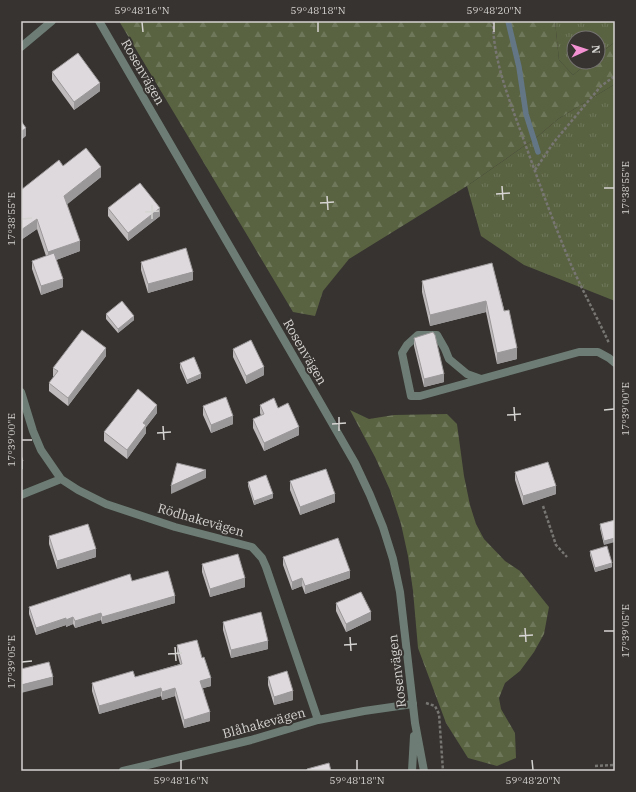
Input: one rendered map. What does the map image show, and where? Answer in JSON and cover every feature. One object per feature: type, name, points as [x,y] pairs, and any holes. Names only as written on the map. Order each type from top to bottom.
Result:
[{"type":"street","points":[[21,47],[52,21]]},
{"type":"street","name":"Rosenvägen","points":[[99,21],[355,463],[370,495],[394,559],[400,592],[415,723],[424,771]]},
{"type":"street","points":[[481,379],[467,374],[448,359],[437,335],[418,335],[407,344],[402,353],[411,396],[420,396],[579,352],[598,352],[615,363]]},
{"type":"street","name":"Rödhakevägen","points":[[21,392],[33,431],[41,450],[61,479],[78,490],[106,504],[175,527],[252,547],[258,552],[268,574],[318,720]]},
{"type":"street","points":[[21,495],[61,479]]},
{"type":"street","name":"Blåhakevägen","points":[[123,771],[251,740],[318,720],[364,711],[413,704]]},
{"type":"street","name":"Rosenvägen","points":[[412,771],[415,723]]},
{"type":"path","points":[[493,21],[499,63],[509,99],[547,207],[570,262],[612,349]]},
{"type":"path","points":[[534,170],[554,142],[601,86],[615,76]]},
{"type":"path","points":[[543,506],[556,545],[567,557]]},
{"type":"path","points":[[413,704],[428,703],[435,706],[439,714],[443,771]]},
{"type":"path","points":[[595,766],[615,764]]},
{"type":"green space","points":[[119,21],[555,21],[559,60],[566,68],[566,70],[568,70],[573,75],[579,70],[606,70],[606,49],[615,42],[615,84],[558,119],[537,137],[467,186],[349,259],[323,291],[315,316],[293,312]]},
{"type":"green space","points":[[555,21],[615,21],[615,42],[606,49],[606,30],[566,30],[566,68],[559,60]]},
{"type":"green space","points":[[568,70],[579,70],[573,75]]},
{"type":"green space","points":[[615,84],[615,301],[524,265],[481,236],[467,186],[537,137],[558,119]]},
{"type":"green space","points":[[350,410],[369,419],[394,415],[447,414],[457,424],[464,476],[470,505],[476,524],[484,539],[505,561],[520,571],[549,607],[544,634],[534,652],[520,671],[505,683],[499,698],[501,709],[515,733],[516,758],[497,766],[468,758],[446,723],[418,648],[413,591],[408,556],[401,524],[390,490],[375,457]]},
{"type":"building","points":[[78,53],[100,83],[74,102],[52,72]]},
{"type":"building","points":[[21,121],[26,128],[21,132]]},
{"type":"building","points":[[86,148],[101,167],[64,196],[80,241],[48,252],[37,219],[21,230],[21,190],[59,160],[63,166]]},
{"type":"building","points":[[140,183],[160,208],[128,233],[108,208]]},
{"type":"building","points":[[186,248],[193,272],[148,284],[141,262]]},
{"type":"building","points":[[54,253],[63,279],[41,286],[32,261]]},
{"type":"building","points":[[492,263],[504,311],[509,310],[517,348],[497,353],[486,301],[430,315],[422,281]]},
{"type":"building","points":[[122,301],[134,316],[118,329],[106,314]]},
{"type":"building","points":[[82,330],[106,348],[68,398],[49,383],[58,371],[53,368]]},
{"type":"building","points":[[433,332],[444,374],[424,379],[414,338]]},
{"type":"building","points":[[251,340],[264,367],[246,376],[233,349]]},
{"type":"building","points":[[194,357],[201,374],[187,380],[180,363]]},
{"type":"building","points":[[138,389],[157,405],[143,423],[146,425],[127,450],[104,432]]},
{"type":"building","points":[[226,397],[233,416],[211,425],[203,406]]},
{"type":"building","points":[[274,398],[278,408],[288,403],[299,427],[264,443],[253,419],[264,414],[260,405]]},
{"type":"building","points":[[548,462],[556,486],[523,496],[515,472]]},
{"type":"building","points":[[177,463],[206,470],[171,486]]},
{"type":"building","points":[[326,469],[335,494],[300,507],[290,481]]},
{"type":"building","points":[[266,475],[273,494],[254,501],[248,482]]},
{"type":"building","points":[[615,520],[615,538],[604,541],[600,524]]},
{"type":"building","points":[[88,524],[96,549],[57,561],[49,536]]},
{"type":"building","points":[[338,538],[350,571],[305,586],[302,578],[292,582],[283,557]]},
{"type":"building","points":[[607,546],[612,563],[595,568],[590,551]]},
{"type":"building","points":[[238,554],[245,578],[210,589],[202,564]]},
{"type":"building","points":[[168,571],[175,596],[102,617],[101,613],[75,621],[73,617],[66,620],[66,618],[36,628],[29,607],[130,574],[132,581]]},
{"type":"building","points":[[361,592],[371,612],[346,624],[336,603]]},
{"type":"building","points":[[261,612],[268,641],[231,650],[223,622]]},
{"type":"building","points":[[197,640],[202,658],[204,657],[211,678],[200,681],[210,712],[184,720],[175,688],[162,692],[161,688],[99,706],[92,683],[133,671],[135,677],[182,664],[177,645]]},
{"type":"building","points":[[49,662],[53,677],[21,685],[21,669]]},
{"type":"building","points":[[287,671],[293,691],[274,697],[268,677]]},
{"type":"building","points":[[329,763],[331,771],[307,771],[307,769]]},
{"type":"waterway","points":[[508,21],[519,67],[526,114],[538,152]]}]
